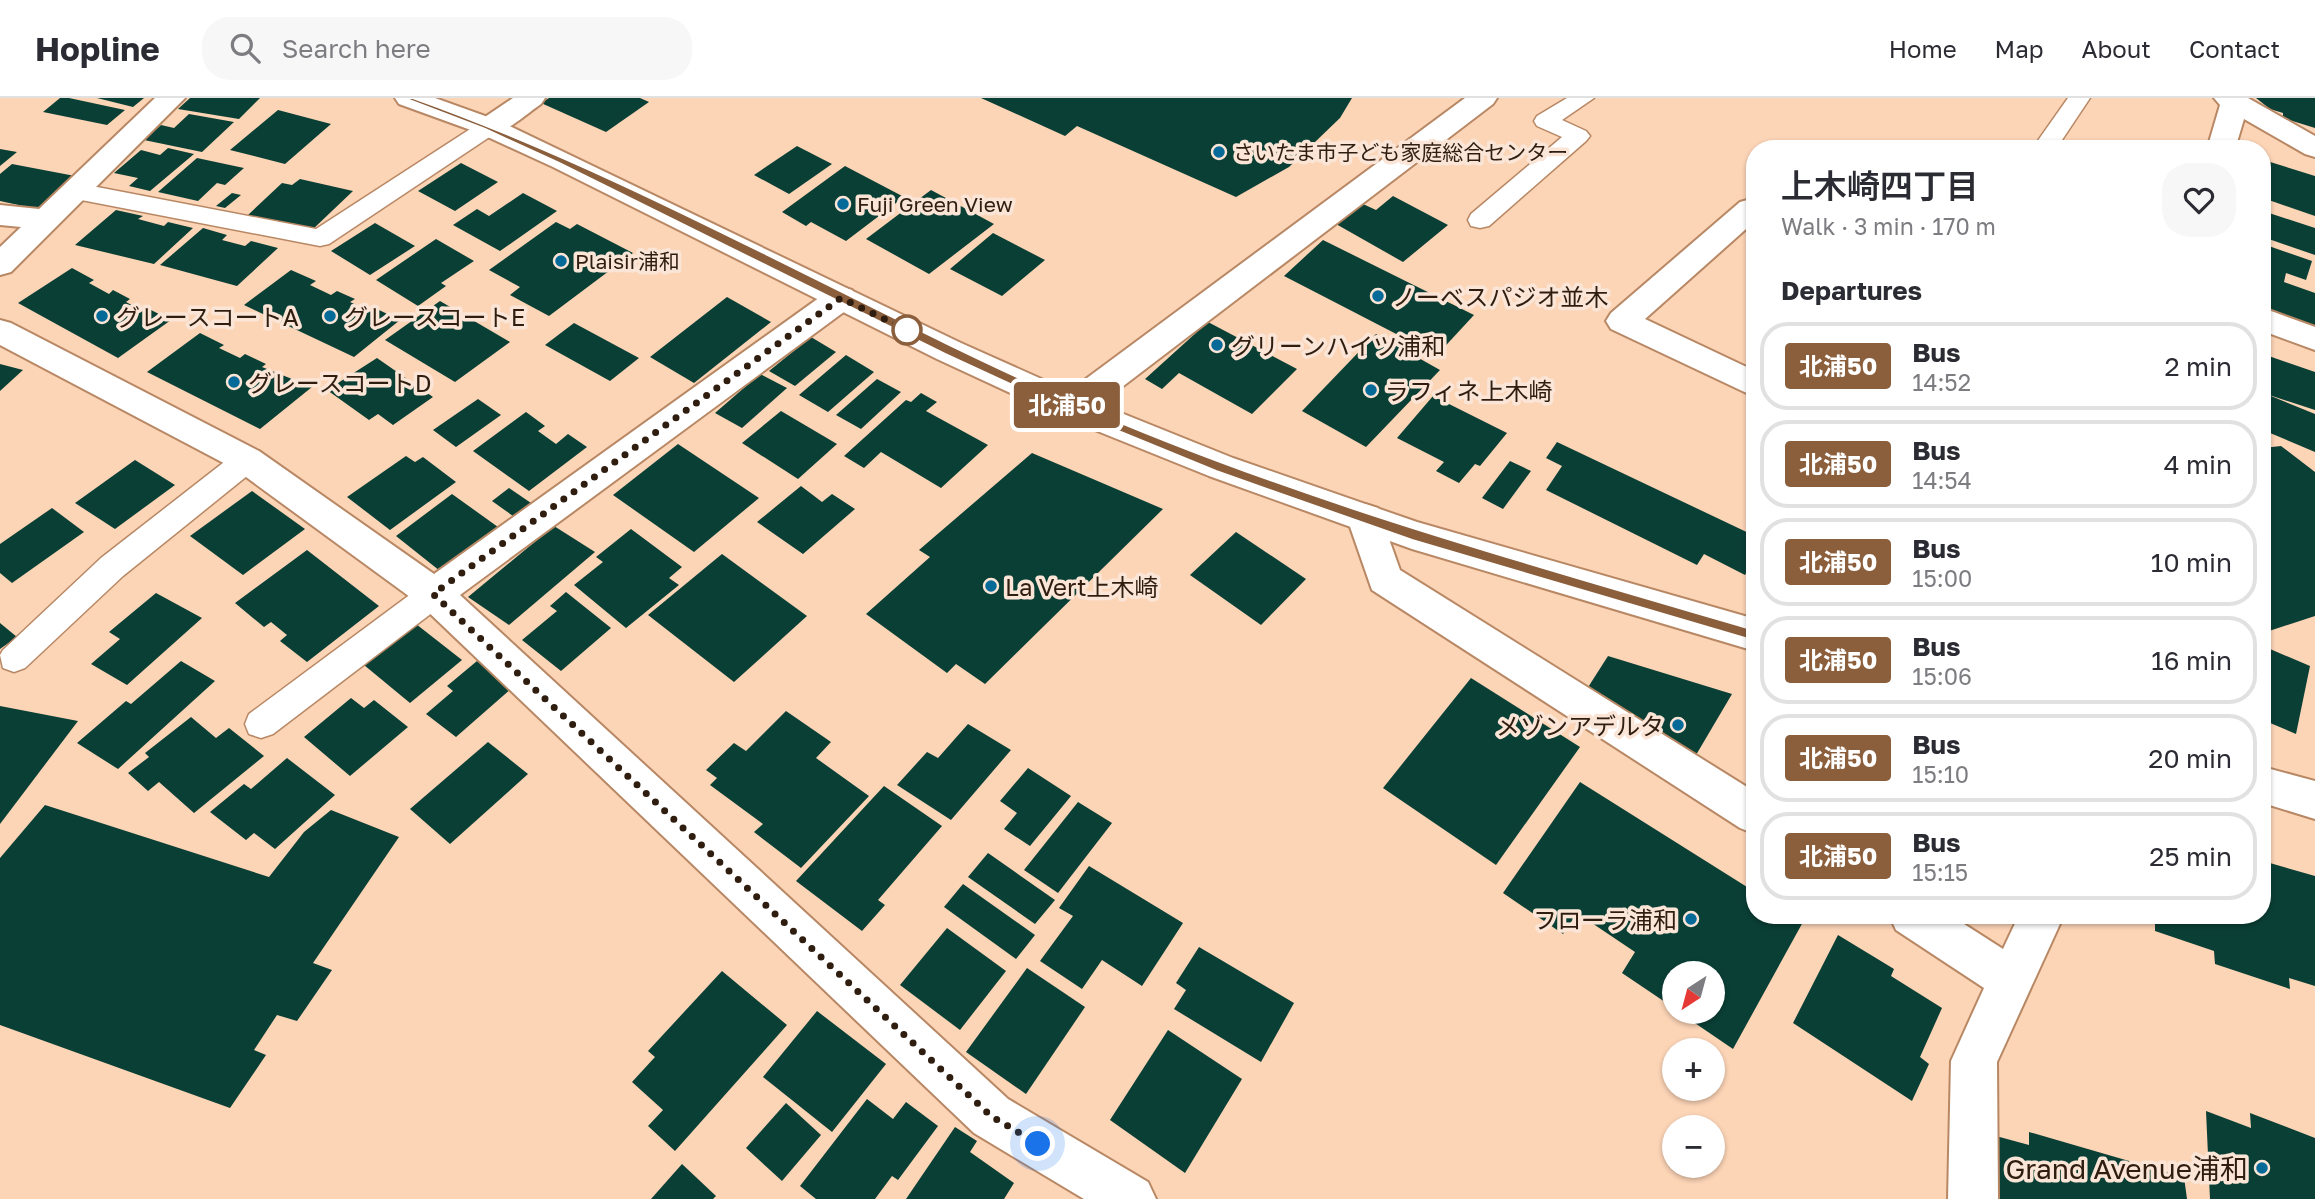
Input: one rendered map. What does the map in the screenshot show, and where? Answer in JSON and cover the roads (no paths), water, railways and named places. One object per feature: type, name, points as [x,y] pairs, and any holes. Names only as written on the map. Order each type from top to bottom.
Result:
[{"type":"street","points":[[0,265],[171,98]]},
{"type":"street","points":[[409,98],[489,127],[563,161],[841,298],[1072,407],[1221,467],[1412,535],[1746,625]]},
{"type":"street","points":[[489,127],[531,98]]},
{"type":"street","points":[[1072,407],[1483,98]]},
{"type":"street","points":[[2223,140],[2231,100],[2315,148]]},
{"type":"street","points":[[1746,213],[1622,321],[1746,381]]},
{"type":"street","points":[[0,215],[46,220]]},
{"type":"street","points":[[433,594],[841,298]]},
{"type":"street","points":[[2271,322],[2315,339]]},
{"type":"street","points":[[0,331],[247,460],[433,594],[991,1116],[1132,1199]]},
{"type":"street","points":[[1365,518],[1385,579],[1746,809]]},
{"type":"street","points":[[2271,787],[2315,800]]},
{"type":"street","points":[[1925,924],[2012,980]]},
{"type":"street","points":[[1973,1199],[1974,1062],[2038,924]]},
{"type":"lane","points":[[1480,220],[1578,136],[1545,121],[1548,108],[1583,98]]},
{"type":"lane","points":[[2050,140],[2079,98]]},
{"type":"lane","points":[[76,191],[320,238],[489,127]]},
{"type":"lane","points":[[14,659],[112,567],[247,460]]},
{"type":"lane","points":[[261,724],[433,594]]},
{"type":"place","name":"さいたま市子ども家庭総合センター","points":[[1219,152]]},
{"type":"place","name":"Fuji Green View","points":[[843,204]]},
{"type":"place","name":"Plaisir浦和","points":[[561,261]]},
{"type":"place","name":"ノーベスパジオ並木","points":[[1378,296]]},
{"type":"place","name":"グレースコートA","points":[[102,316]]},
{"type":"place","name":"グレースコートE","points":[[330,316]]},
{"type":"place","name":"グリーンハイツ浦和","points":[[1217,345]]},
{"type":"place","name":"グレースコートD","points":[[234,382]]},
{"type":"place","name":"ラフィネ上木崎","points":[[1371,390]]},
{"type":"place","name":"La Vert上木崎","points":[[991,586]]},
{"type":"place","name":"メゾンアデルタ","points":[[1678,725]]},
{"type":"place","name":"フローラ浦和","points":[[1691,919]]},
{"type":"place","name":"Grand Avenue浦和","points":[[2262,1168]]}]
